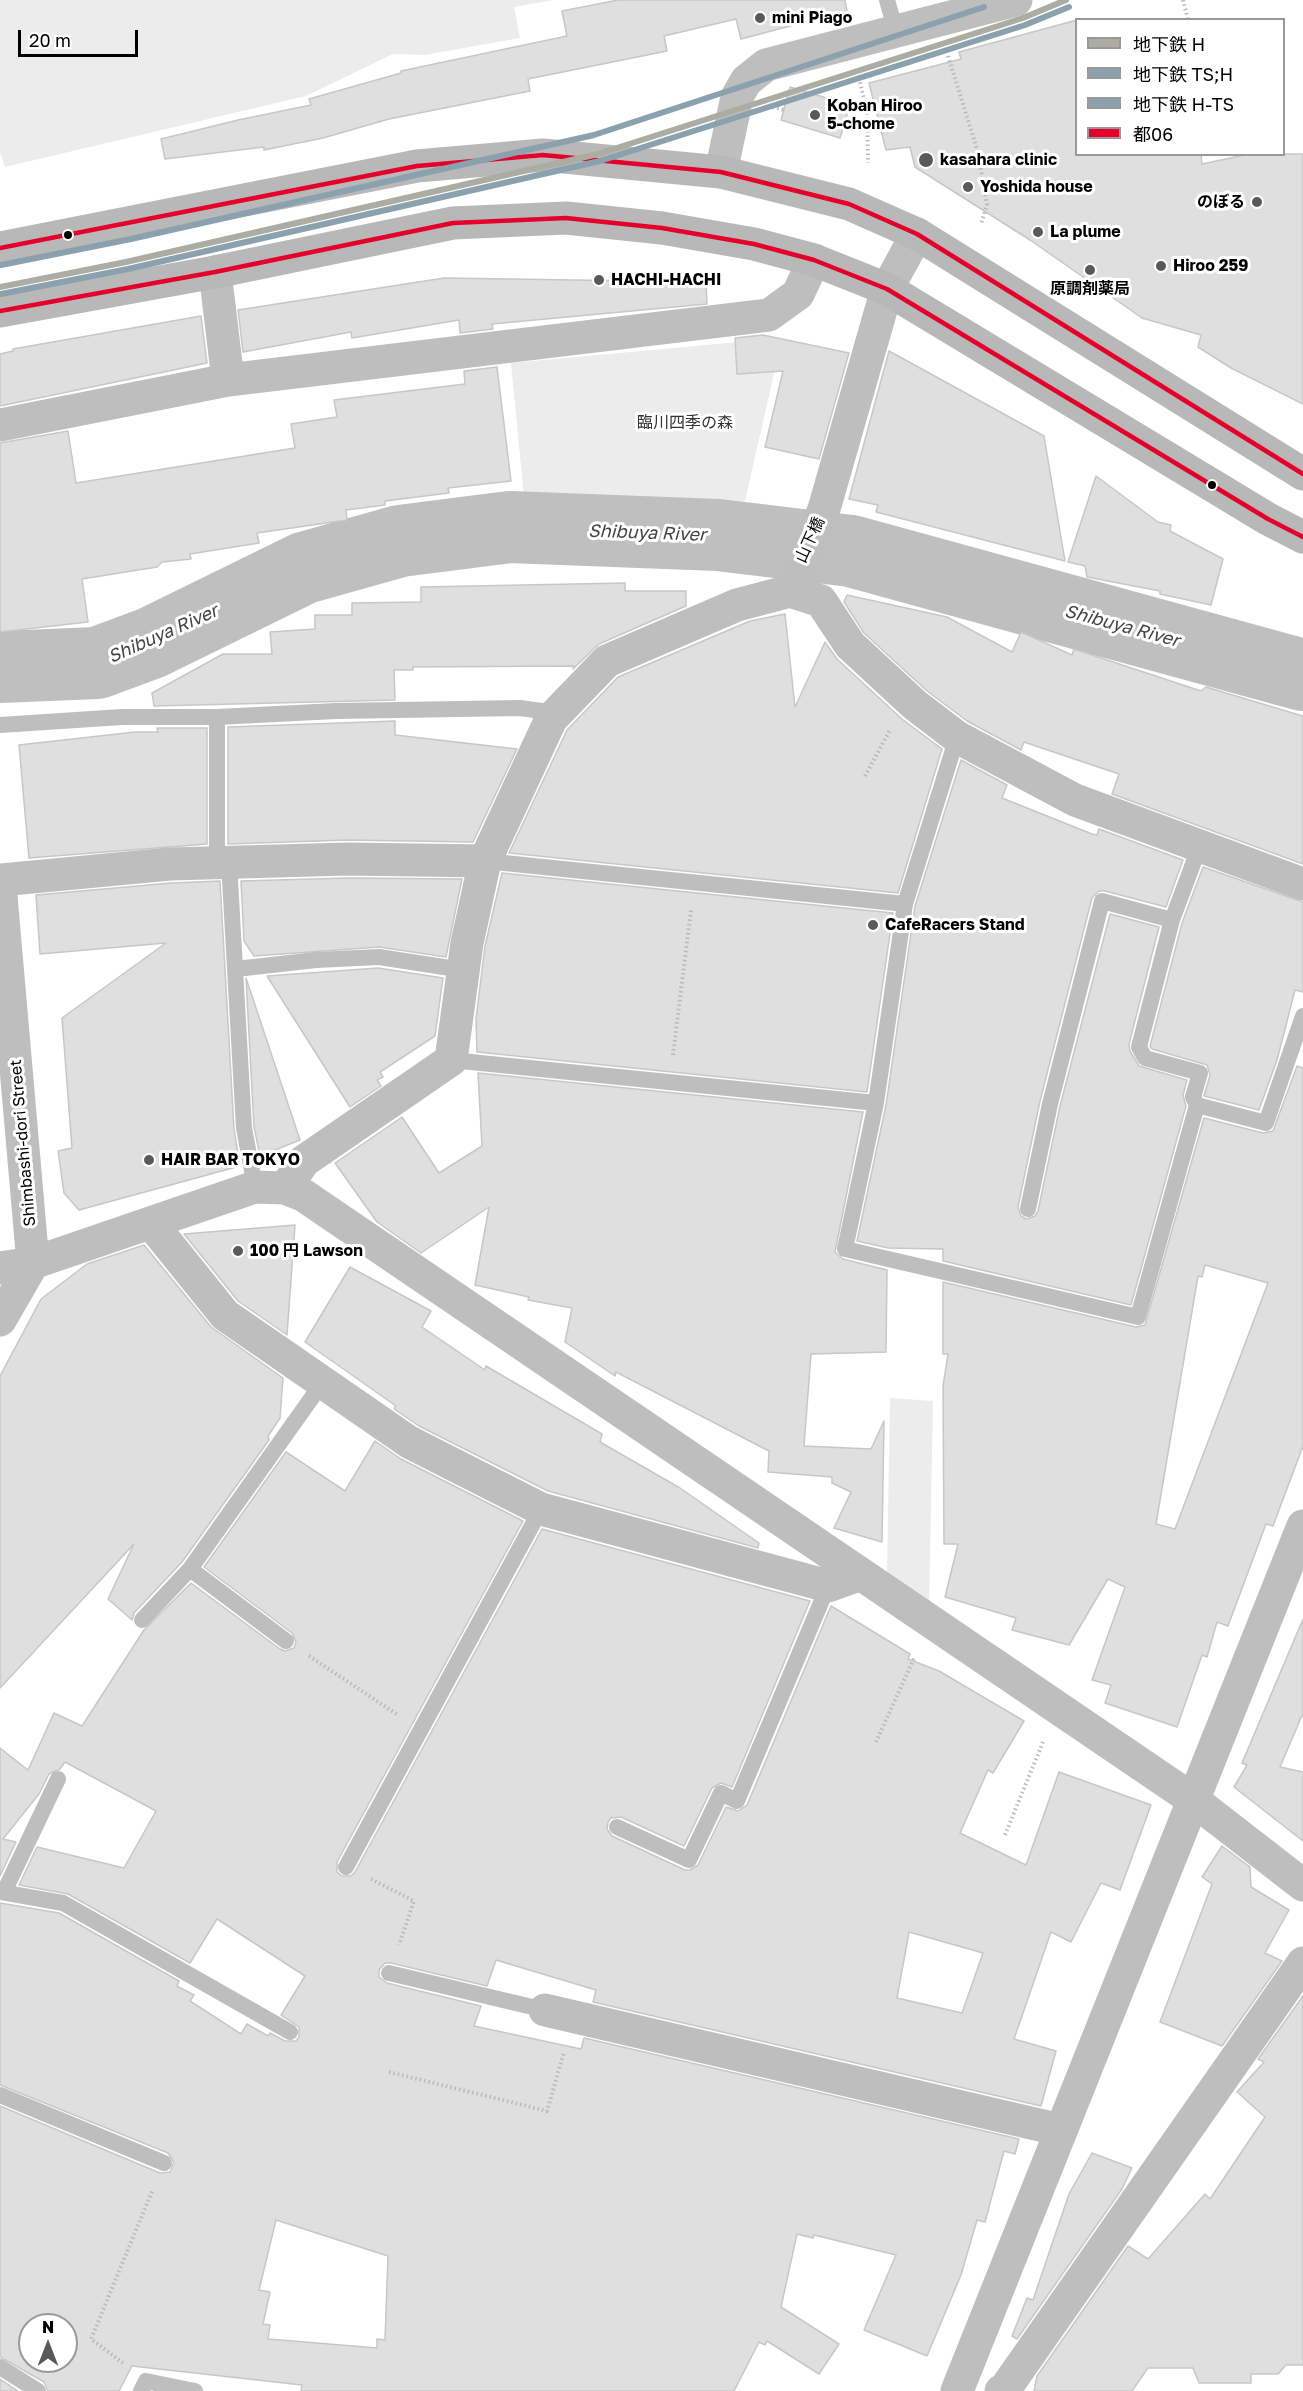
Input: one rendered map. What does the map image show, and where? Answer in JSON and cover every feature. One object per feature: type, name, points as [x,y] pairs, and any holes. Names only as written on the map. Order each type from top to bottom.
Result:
[{"type":"main road","points":[[0,248],[417,166],[543,155],[721,172],[849,204],[917,234],[1303,474]]},
{"type":"main road","points":[[0,311],[215,272],[453,223],[566,218],[674,230],[754,244],[814,260],[887,289],[1268,519],[1303,537]]},
{"type":"street","points":[[721,172],[737,96],[746,81],[766,65],[1016,0]]},
{"type":"street","name":"山下橋","points":[[793,581],[824,509],[887,289],[917,234]]},
{"type":"street","points":[[0,425],[228,380],[769,315],[798,294],[814,260]]},
{"type":"street","points":[[215,272],[228,380]]},
{"type":"street","points":[[0,1268],[33,1263],[151,1223],[270,1188],[304,1161],[451,1060],[463,970],[485,861],[551,718],[607,661],[793,581],[821,601],[850,645],[905,697],[957,737],[1075,800],[1199,848],[1303,884]]},
{"type":"street","points":[[0,880],[170,864],[348,859],[485,861]]},
{"type":"street","name":"Shimbashi-dori Street","points":[[0,885],[33,1263]]},
{"type":"street","points":[[270,1188],[313,1202],[1192,1799],[1303,1885]]},
{"type":"street","points":[[151,1223],[225,1315],[409,1442],[541,1509],[828,1586],[860,1575]]},
{"type":"street","points":[[0,1320],[33,1263]]},
{"type":"street","points":[[957,2391],[1303,1526]]},
{"type":"street","points":[[1001,2391],[1005,2389],[1303,1963]]},
{"type":"street","points":[[560,2013],[1060,2130]]},
{"type":"lane","points":[[886,0],[896,32]]},
{"type":"lane","points":[[0,725],[122,717],[218,717],[520,708],[556,712]]},
{"type":"lane","points":[[218,717],[223,862],[236,969],[244,1128],[270,1188]]},
{"type":"lane","points":[[957,737],[904,904],[876,1103],[845,1249],[1138,1317],[1197,1105],[1193,1097],[1200,1073],[1145,1058],[1139,1047],[1172,920],[1199,848]]},
{"type":"lane","points":[[485,861],[904,904]]},
{"type":"lane","points":[[1028,1209],[1050,1104],[1102,901],[1172,920]]},
{"type":"lane","points":[[236,969],[316,960],[380,957],[463,970]]},
{"type":"lane","points":[[1197,1105],[1266,1123],[1303,1016]]},
{"type":"lane","points":[[451,1060],[876,1103]]},
{"type":"lane","points":[[142,1620],[190,1569],[323,1382]]},
{"type":"lane","points":[[346,1867],[541,1509]]},
{"type":"lane","points":[[190,1569],[286,1641]]},
{"type":"lane","points":[[617,1827],[689,1860],[721,1793],[737,1801],[828,1586]]},
{"type":"lane","points":[[58,1779],[2,1892],[63,1903],[290,2032]]},
{"type":"lane","points":[[389,1973],[560,2013]]},
{"type":"lane","points":[[0,2095],[164,2163]]},
{"type":"lane","points":[[0,2367],[38,2391]]},
{"type":"lane","points":[[143,2386],[195,2391]]},
{"type":"path","points":[[1183,0],[1188,18]]},
{"type":"path","points":[[937,21],[978,152],[987,205],[981,224]]},
{"type":"path","points":[[850,43],[867,112],[868,163]]},
{"type":"path","points":[[865,776],[905,697]]},
{"type":"path","points":[[670,1082],[694,883]]},
{"type":"path","points":[[876,1742],[930,1623]]},
{"type":"path","points":[[286,1641],[420,1730]]},
{"type":"path","points":[[1005,1835],[1057,1708]]},
{"type":"path","points":[[346,1867],[414,1901],[389,1973]]},
{"type":"path","points":[[389,2072],[547,2111],[560,2013]]},
{"type":"path","points":[[143,2386],[91,2339],[164,2163]]},
{"type":"green space","points":[[0,0],[553,0],[514,7],[520,38],[425,55],[393,54],[306,96],[5,167],[0,152]]},
{"type":"green space","name":"臨川四季の森","points":[[782,338],[745,501],[524,497],[511,363]]},
{"type":"green space","points":[[890,1398],[933,1401],[929,1609],[887,1577]]},
{"type":"building","points":[[618,0],[845,0],[847,11],[741,39],[736,19],[664,36],[667,51],[528,79],[530,91],[389,119],[323,138],[264,150],[264,147],[165,159],[161,139],[311,105],[309,99],[401,73],[401,71],[567,36],[562,11]]},
{"type":"building","points":[[1075,21],[1075,156],[1201,156],[1202,164],[1240,156],[1303,154],[1303,404],[1231,368],[1198,347],[1201,335],[1142,318],[1030,240],[915,167],[910,147],[886,150],[869,83],[961,59],[959,52]]},
{"type":"building","name":"Koban Hiroo 5-chome","points":[[790,87],[850,105],[840,138],[781,120]]},
{"type":"building","points":[[444,278],[706,282],[707,304],[492,324],[493,329],[460,333],[459,320],[352,338],[351,332],[243,352],[238,310]]},
{"type":"building","points":[[201,316],[207,363],[0,406],[0,354],[13,351],[13,349]]},
{"type":"building","points":[[763,335],[849,353],[819,459],[765,447],[783,371],[737,374],[735,338]]},
{"type":"building","points":[[889,351],[1044,436],[1065,561],[876,512],[878,505],[849,499]]},
{"type":"building","points":[[497,367],[511,481],[448,488],[449,493],[385,501],[385,505],[346,510],[347,520],[257,533],[259,543],[190,554],[191,559],[162,562],[157,567],[82,579],[88,622],[0,632],[0,443],[68,431],[76,483],[295,448],[291,424],[337,417],[334,400],[465,384],[464,371]]},
{"type":"building","points":[[1096,476],[1158,522],[1171,525],[1170,531],[1223,559],[1211,605],[1160,594],[1160,591],[1087,577],[1085,566],[1068,562]]},
{"type":"building","points":[[625,583],[625,591],[686,591],[686,606],[599,644],[573,669],[574,666],[413,667],[413,670],[394,670],[395,700],[154,706],[152,693],[223,654],[272,654],[270,632],[315,629],[315,615],[352,615],[352,603],[421,602],[421,587]]},
{"type":"building","points":[[847,595],[947,617],[1012,652],[1021,632],[1072,655],[1074,649],[1201,691],[1206,687],[1303,716],[1303,864],[1112,794],[1119,774],[1024,742],[1021,750],[967,721],[927,691],[864,633],[844,602]]},
{"type":"building","points":[[785,614],[795,707],[825,642],[837,659],[902,719],[942,749],[898,893],[509,853],[567,730],[618,677],[750,621]]},
{"type":"building","points":[[395,721],[395,735],[517,749],[473,842],[347,840],[228,844],[228,727]]},
{"type":"building","points":[[157,728],[207,728],[207,844],[29,858],[19,745],[135,732],[158,732]]},
{"type":"building","points":[[961,760],[1007,785],[1002,798],[1092,834],[1097,835],[1099,829],[1183,860],[1166,907],[1105,891],[1099,891],[1092,898],[1040,1101],[1018,1207],[1021,1216],[1026,1219],[1035,1216],[1038,1211],[1060,1106],[1110,914],[1159,927],[1129,1044],[1130,1051],[1139,1066],[1187,1080],[1183,1095],[1186,1106],[1131,1305],[943,1261],[943,1249],[888,1248],[857,1241],[886,1105],[915,906]]},
{"type":"building","points":[[1203,867],[1303,902],[1303,992],[1295,990],[1277,1060],[1259,1110],[1204,1096],[1210,1075],[1207,1065],[1152,1049],[1150,1046],[1182,923]]},
{"type":"building","points":[[502,873],[893,913],[867,1092],[477,1052],[476,1019],[485,946]]},
{"type":"building","points":[[348,878],[462,879],[446,957],[379,947],[254,956],[244,941],[241,881]]},
{"type":"building","points":[[220,881],[234,1129],[240,1166],[79,1210],[64,1193],[58,1151],[72,1148],[62,1018],[166,943],[40,954],[36,895]]},
{"type":"building","points":[[378,968],[443,978],[435,1036],[380,1072],[383,1077],[377,1080],[381,1086],[350,1107],[267,976]]},
{"type":"building","points":[[246,978],[300,1140],[260,1156],[254,1127]]},
{"type":"building","points":[[1297,1066],[1303,1068],[1303,1446],[1273,1526],[1266,1524],[1228,1626],[1217,1622],[1207,1657],[1202,1655],[1177,1727],[1105,1703],[1111,1685],[1092,1680],[1125,1587],[1108,1579],[1069,1645],[1012,1630],[1016,1618],[945,1597],[958,1544],[944,1544],[943,1386],[948,1354],[943,1354],[943,1282],[1136,1327],[1145,1325],[1204,1118],[1263,1133],[1273,1131]],"holes":[[[1205,1265],[1268,1283],[1175,1529],[1156,1524],[1198,1276],[1202,1277]]]},
{"type":"building","points":[[478,1073],[863,1112],[835,1252],[843,1259],[887,1270],[886,1352],[811,1354],[804,1446],[871,1449],[884,1421],[882,1542],[834,1528],[851,1492],[832,1483],[832,1477],[768,1472],[769,1451],[616,1372],[615,1376],[565,1342],[572,1308],[528,1300],[529,1297],[475,1285],[489,1207],[421,1253],[377,1222],[335,1163],[402,1117],[439,1173],[482,1146]]},
{"type":"building","points":[[295,1225],[287,1335],[238,1301],[184,1234]]},
{"type":"building","points":[[144,1245],[211,1327],[283,1378],[280,1418],[268,1436],[269,1440],[182,1562],[134,1613],[132,1620],[108,1599],[134,1544],[0,1688],[0,1376],[41,1299],[87,1264]]},
{"type":"building","points":[[350,1267],[431,1311],[422,1327],[485,1370],[486,1366],[602,1434],[600,1442],[680,1488],[759,1543],[758,1548],[548,1491],[419,1426],[394,1409],[396,1406],[305,1342]]},
{"type":"building","points":[[375,1441],[401,1459],[523,1521],[337,1862],[337,1872],[342,1876],[351,1876],[355,1872],[542,1529],[810,1601],[732,1787],[721,1783],[712,1788],[684,1846],[621,1817],[611,1818],[608,1822],[607,1829],[612,1836],[685,1870],[698,1865],[726,1807],[738,1811],[747,1805],[831,1606],[910,1654],[908,1659],[939,1671],[1024,1721],[993,1773],[988,1770],[960,1833],[1026,1865],[1059,1772],[1151,1805],[1120,1890],[1101,1883],[1071,1942],[1051,1932],[1014,2039],[1056,2051],[1041,2106],[593,2002],[596,1990],[496,1960],[487,1986],[391,1963],[385,1963],[379,1970],[379,1977],[387,1983],[481,2006],[474,2026],[581,2049],[584,2038],[1019,2139],[1015,2154],[1004,2151],[985,2222],[977,2220],[961,2275],[927,2356],[864,2330],[896,2255],[814,2235],[813,2238],[797,2234],[781,2307],[839,2344],[819,2374],[767,2341],[765,2345],[759,2342],[734,2391],[301,2391],[302,2385],[132,2366],[119,2391],[48,2391],[44,2382],[28,2373],[78,2373],[78,2313],[18,2313],[18,2367],[0,2357],[0,2106],[160,2173],[170,2172],[174,2162],[168,2153],[0,2085],[0,1903],[59,1913],[179,1981],[177,1986],[194,1995],[190,2001],[241,2034],[247,2024],[268,2036],[270,2033],[285,2041],[296,2041],[299,2037],[299,2027],[281,2015],[305,1976],[217,1919],[190,1963],[68,1894],[19,1885],[37,1847],[124,1868],[156,1811],[65,1762],[60,1769],[49,1774],[39,1794],[3,1839],[16,1842],[0,1876],[0,1748],[28,1770],[54,1713],[82,1726],[144,1630],[191,1583],[280,1649],[285,1651],[294,1648],[296,1642],[292,1633],[204,1567],[286,1452],[345,1491]],"holes":[[[909,1932],[983,1953],[962,2013],[897,1998]],[[276,2220],[388,2256],[385,2340],[377,2339],[377,2348],[268,2339],[270,2325],[263,2324],[270,2292],[259,2290]]]},
{"type":"building","points":[[1303,1619],[1303,1713],[1280,1767],[1303,1772],[1303,1841],[1234,1787],[1247,1765],[1242,1763]]},
{"type":"building","points":[[1222,1846],[1250,1867],[1251,1887],[1289,1910],[1265,1953],[1282,1961],[1222,2046],[1160,2022],[1212,1884],[1202,1877]]},
{"type":"building","points":[[1303,1996],[1303,2365],[1286,2365],[1278,2374],[1251,2374],[1251,2383],[1199,2383],[1193,2368],[1148,2368],[1132,2391],[1034,2391],[1037,2376],[1128,2246],[1148,2259],[1205,2194],[1210,2199],[1265,2117],[1237,2092],[1264,2062],[1258,2059]]},
{"type":"building","points":[[1092,2153],[1132,2168],[1122,2189],[1017,2339],[1012,2336],[1027,2298],[1033,2300],[1069,2194]]},
{"type":"building","points":[[0,2379],[18,2391],[0,2391]]},
{"type":"waterway","name":"Shibuya River","points":[[0,667],[97,663],[151,643],[304,568],[400,541],[510,527],[718,535],[851,551],[1303,675]]},
{"type":"metro line","name":"H","points":[[0,287],[126,262],[598,154],[1023,18],[1066,0]]},
{"type":"metro line","name":"H-TS","points":[[1,265],[131,239],[594,135],[984,7]]},
{"type":"metro line","name":"TS;H","points":[[1,294],[128,269],[600,161],[1025,25],[1069,7]]},
{"type":"transit line","name":"都06","points":[[0,248],[417,166],[543,155],[721,172],[849,204],[917,234],[1303,474]]},
{"type":"transit line","name":"都06","points":[[0,311],[215,272],[453,223],[566,218],[662,228],[754,244],[814,260],[887,289],[1268,519],[1303,537]]},
{"type":"place","name":"mini Piago","points":[[760,18]]},
{"type":"place","name":"Koban Hiroo 5-chome","points":[[815,115]]},
{"type":"place","name":"kasahara clinic","points":[[926,160]]},
{"type":"place","name":"Yoshida house","points":[[968,187]]},
{"type":"place","name":"のぼる","points":[[1257,202]]},
{"type":"place","name":"La plume","points":[[1038,232]]},
{"type":"place","name":"Hiroo 259","points":[[1161,266]]},
{"type":"place","name":"原調剤薬局","points":[[1090,270]]},
{"type":"place","name":"HACHI-HACHI","points":[[599,280]]},
{"type":"place","name":"CafeRacers Stand","points":[[873,925]]},
{"type":"place","name":"HAIR BAR TOKYO","points":[[149,1160]]},
{"type":"place","name":"100 円 Lawson","points":[[238,1251]]}]
